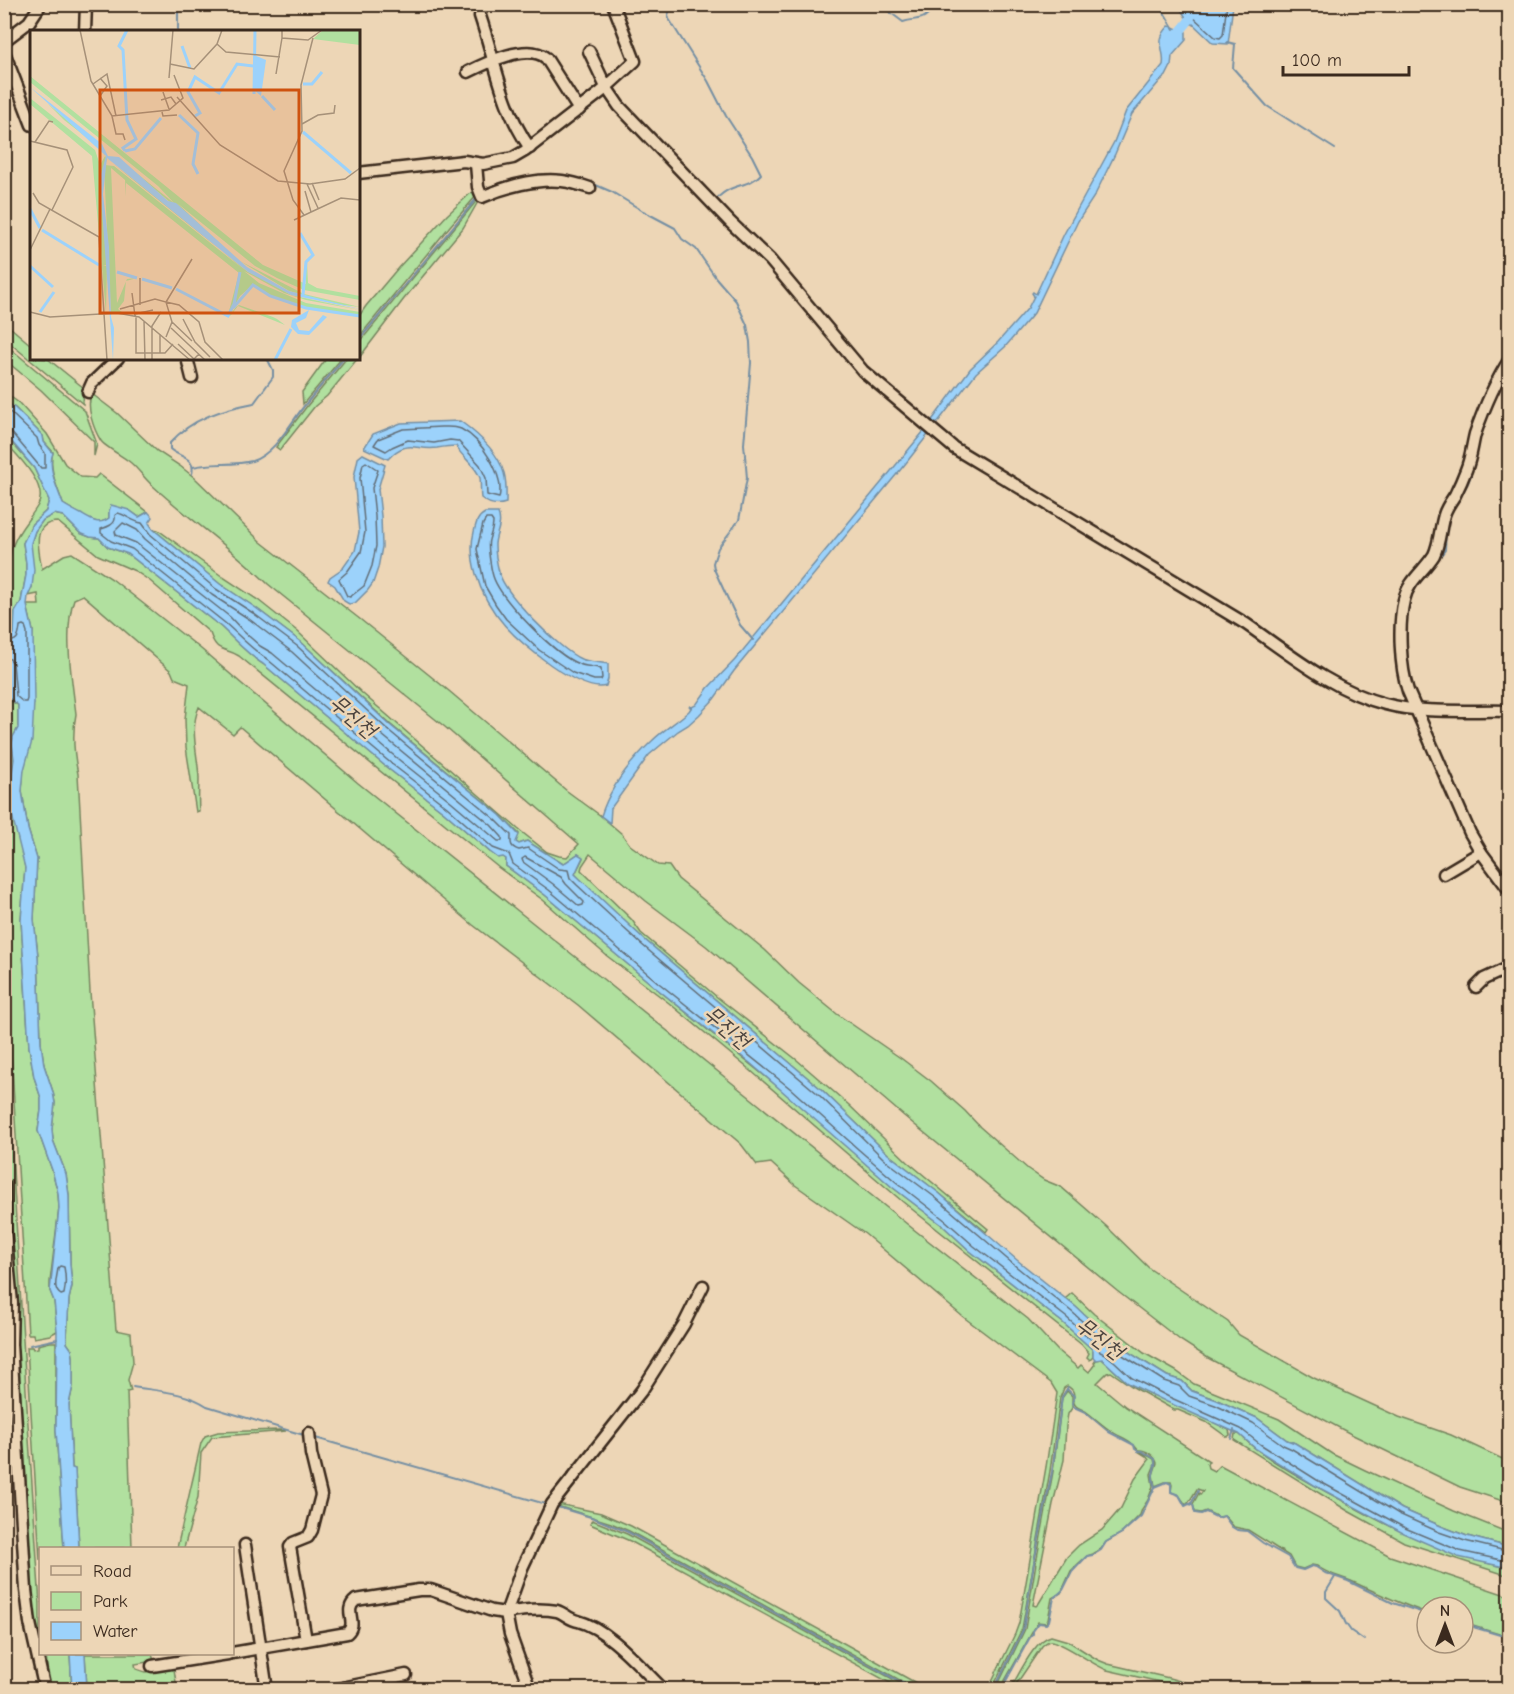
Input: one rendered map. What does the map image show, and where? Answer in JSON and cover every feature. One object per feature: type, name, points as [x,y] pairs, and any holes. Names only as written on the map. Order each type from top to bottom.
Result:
[{"type":"street","points":[[4,41],[29,22],[41,4]]},
{"type":"street","points":[[85,30],[86,4]]},
{"type":"street","points":[[360,173],[464,161],[483,164],[513,158],[530,148],[579,110],[635,61],[613,4]]},
{"type":"street","points":[[480,16],[514,122],[530,148]]},
{"type":"street","points":[[589,51],[606,87],[619,106],[731,223],[770,260],[863,371],[954,448],[1246,624],[1358,696],[1387,705],[1416,709],[1509,711]]},
{"type":"street","points":[[468,72],[493,60],[522,53],[541,54],[546,58],[579,110]]},
{"type":"street","points":[[5,57],[30,120]]},
{"type":"street","points":[[476,164],[482,197],[515,186],[549,180],[564,181],[590,188]]},
{"type":"street","points":[[1509,359],[1487,402],[1475,435],[1468,467],[1444,514],[1433,555],[1411,582],[1403,603],[1401,660],[1403,676],[1416,709],[1470,833],[1509,891]]},
{"type":"street","points":[[88,392],[97,378],[116,360]]},
{"type":"street","points":[[188,360],[192,378]]},
{"type":"street","points":[[1443,874],[1481,852]]},
{"type":"street","points":[[1476,987],[1484,980],[1509,967]]},
{"type":"street","points":[[4,1185],[26,1590],[30,1623],[45,1689]]},
{"type":"street","points":[[530,1689],[510,1634],[506,1613],[522,1568],[550,1507],[651,1377],[684,1324],[703,1286]]},
{"type":"street","points":[[306,1640],[290,1547],[293,1543],[308,1537],[321,1495],[311,1454],[310,1436]]},
{"type":"street","points":[[245,1545],[267,1689]]},
{"type":"street","points":[[234,1653],[347,1633],[352,1625],[349,1608],[356,1600],[431,1590],[492,1611],[559,1612],[584,1622],[606,1634],[664,1689]]},
{"type":"street","points":[[152,1666],[215,1655]]},
{"type":"street","points":[[332,1689],[406,1675]]},
{"type":"green space","points":[[475,189],[477,195],[360,336],[360,315],[366,306],[447,215]]},
{"type":"green space","points":[[478,199],[463,228],[360,357],[360,342]]},
{"type":"green space","points":[[4,322],[30,344],[30,360],[5,339]]},
{"type":"green space","points":[[5,344],[85,411],[97,444],[94,456],[94,442],[41,390],[5,360]]},
{"type":"green space","points":[[30,360],[49,360],[84,388],[83,404]]},
{"type":"green space","points":[[325,360],[340,360],[303,404],[302,392]]},
{"type":"green space","points":[[345,360],[356,360],[280,450],[276,447]]},
{"type":"green space","points":[[4,392],[19,403],[47,434],[65,464],[81,477],[95,478],[99,474],[148,512],[139,517],[129,510],[109,511],[109,518],[98,522],[88,519],[63,504],[53,472],[53,452],[44,442],[43,436],[5,401]]},
{"type":"green space","points":[[92,394],[117,413],[157,451],[195,478],[261,542],[449,691],[567,791],[601,816],[622,834],[630,845],[658,865],[669,866],[678,879],[765,950],[799,983],[837,1014],[931,1081],[1028,1169],[1044,1180],[1061,1187],[1106,1226],[1150,1269],[1228,1322],[1239,1335],[1314,1378],[1399,1417],[1451,1435],[1509,1462],[1509,1503],[1460,1487],[1351,1434],[1208,1358],[1180,1340],[904,1116],[706,946],[646,901],[590,854],[581,870],[632,920],[641,933],[849,1105],[908,1162],[988,1229],[986,1232],[888,1154],[821,1089],[645,940],[581,881],[575,874],[583,858],[578,854],[563,864],[527,841],[519,844],[515,841],[519,834],[500,815],[391,725],[301,642],[220,584],[153,529],[158,530],[258,600],[297,631],[363,694],[547,852],[567,857],[579,844],[445,727],[268,584],[150,483],[131,463],[103,443],[91,418],[89,405]]},
{"type":"green space","points":[[4,434],[34,468],[49,500],[46,511],[32,524],[23,543],[26,575],[21,602],[15,612],[11,701],[18,705],[18,728],[12,744],[14,759],[11,780],[25,868],[21,920],[29,1047],[34,1077],[41,1098],[38,1131],[52,1170],[59,1208],[50,1282],[57,1331],[34,1338],[33,1334],[28,1334],[5,952],[4,574],[8,570],[15,540],[38,505],[40,497],[36,480],[5,442]]},
{"type":"green space","points":[[54,514],[63,516],[80,533],[99,538],[108,547],[128,554],[221,627],[252,656],[490,852],[503,856],[506,859],[506,866],[545,895],[787,1094],[892,1187],[1062,1322],[1093,1350],[1093,1357],[1090,1360],[1087,1357],[1089,1353],[1082,1345],[903,1202],[750,1070],[669,1003],[607,956],[543,900],[499,868],[239,656],[218,647],[210,633],[150,581],[135,571],[98,555],[58,522],[49,523],[40,532],[38,546],[42,569],[64,555],[72,553],[112,579],[201,649],[358,783],[1028,1319],[1058,1351],[1078,1368],[1081,1365],[1089,1372],[1096,1360],[1102,1359],[1118,1374],[1229,1430],[1230,1435],[1227,1437],[1206,1422],[1174,1410],[1111,1372],[1107,1373],[1097,1383],[1126,1407],[1209,1461],[1208,1468],[1214,1471],[1220,1465],[1390,1556],[1509,1596],[1509,1637],[1475,1627],[1475,1595],[1415,1595],[1415,1608],[1317,1566],[1312,1565],[1303,1569],[1295,1567],[1289,1556],[1248,1530],[1234,1527],[1225,1516],[1218,1517],[1206,1511],[1195,1512],[1193,1504],[1199,1493],[1203,1491],[1197,1489],[1186,1505],[1179,1495],[1171,1492],[1171,1482],[1155,1486],[1153,1475],[1157,1463],[1154,1458],[1147,1452],[1138,1450],[1129,1441],[1077,1407],[1073,1401],[1073,1391],[1067,1386],[1060,1398],[1050,1471],[1022,1629],[992,1689],[988,1689],[1019,1623],[1057,1393],[1051,1383],[962,1316],[865,1234],[795,1185],[771,1163],[757,1165],[741,1144],[578,1005],[473,925],[240,727],[233,734],[199,707],[194,733],[199,778],[199,811],[196,812],[186,747],[185,719],[189,684],[174,678],[171,671],[83,595],[74,599],[69,640],[76,714],[74,744],[78,774],[90,992],[116,1330],[131,1333],[133,1362],[128,1380],[131,1391],[127,1392],[132,1547],[79,1547],[69,1404],[73,1386],[73,1357],[72,1350],[67,1343],[69,1299],[72,1286],[69,1195],[66,1174],[53,1140],[55,1103],[44,1065],[41,1043],[38,956],[34,919],[37,859],[28,829],[22,791],[33,631],[27,605],[39,605],[38,594],[28,596],[32,587],[31,543],[35,531],[43,520]]},
{"type":"green space","points":[[4,1017],[39,1589],[39,1650],[32,1623],[4,1142]]},
{"type":"green space","points":[[1072,1293],[1094,1314],[1144,1353],[1194,1384],[1279,1419],[1332,1454],[1454,1511],[1509,1533],[1509,1547],[1467,1536],[1402,1509],[1287,1440],[1257,1418],[1192,1391],[1182,1381],[1167,1376],[1117,1345],[1066,1298]]},
{"type":"green space","points":[[56,1342],[56,1430],[64,1547],[39,1547],[27,1347],[33,1349],[38,1348],[38,1345]]},
{"type":"green space","points":[[1067,1391],[1072,1396],[1072,1408],[1068,1414],[1066,1426],[1064,1460],[1033,1605],[1036,1606],[1039,1603],[1067,1557],[1079,1545],[1102,1530],[1121,1508],[1135,1479],[1149,1460],[1138,1451],[1154,1459],[1155,1464],[1151,1474],[1153,1486],[1140,1515],[1122,1533],[1106,1542],[1101,1549],[1087,1556],[1071,1571],[1061,1593],[1052,1598],[1048,1620],[1046,1623],[1038,1622],[1000,1689],[996,1689],[1025,1629],[1053,1472],[1062,1398]]},
{"type":"green space","points":[[286,1431],[212,1437],[201,1453],[198,1497],[184,1547],[177,1547],[201,1443],[205,1436],[218,1432]]},
{"type":"green space","points":[[1235,1434],[1239,1434],[1288,1470],[1383,1523],[1445,1550],[1509,1568],[1509,1576],[1404,1542],[1348,1511],[1234,1440]]},
{"type":"green space","points":[[554,1505],[601,1513],[631,1526],[927,1689],[916,1689],[629,1531]]},
{"type":"green space","points":[[592,1520],[627,1534],[911,1689],[901,1689],[630,1541],[590,1524]]},
{"type":"green space","points":[[1051,1636],[1068,1641],[1108,1664],[1209,1689],[1191,1689],[1107,1670],[1063,1645],[1051,1641],[1042,1646],[1013,1689],[1010,1689],[1033,1651]]},
{"type":"green space","points":[[46,1655],[70,1655],[72,1689],[49,1689]]},
{"type":"green space","points":[[85,1655],[152,1655],[154,1661],[135,1664],[136,1669],[145,1672],[174,1669],[177,1689],[87,1689]]},
{"type":"water","points":[[1178,5],[1233,5],[1228,44],[1213,43],[1193,24],[1190,24]]},
{"type":"water","points":[[1169,26],[1186,32],[1186,40],[1172,56],[1171,66],[1166,76],[1132,114],[1095,195],[1078,221],[1034,313],[1005,347],[976,373],[906,463],[734,671],[714,699],[688,725],[649,755],[611,808],[610,823],[601,816],[615,785],[629,766],[656,737],[689,711],[691,708],[689,706],[696,705],[924,431],[970,369],[1028,308],[1034,296],[1032,293],[1036,294],[1064,234],[1114,142],[1126,111],[1163,65],[1161,41]]},
{"type":"water","name":"무진천","points":[[5,401],[43,436],[44,442],[53,453],[52,472],[63,504],[98,522],[109,518],[111,505],[129,510],[139,517],[148,512],[153,517],[149,523],[153,529],[220,584],[301,642],[390,725],[500,815],[519,835],[516,842],[519,844],[527,841],[563,864],[578,854],[583,857],[575,874],[645,940],[821,1089],[888,1154],[939,1193],[1076,1307],[1117,1345],[1167,1376],[1182,1381],[1192,1391],[1257,1418],[1287,1440],[1402,1509],[1467,1536],[1509,1547],[1509,1568],[1458,1557],[1403,1533],[1314,1485],[1256,1449],[1239,1434],[1128,1383],[1102,1359],[1096,1360],[1093,1357],[1093,1350],[1062,1322],[892,1187],[750,1063],[545,895],[506,866],[506,859],[498,858],[490,852],[252,656],[221,627],[128,554],[108,547],[99,538],[80,533],[63,516],[54,514],[43,520],[35,531],[31,543],[34,570],[27,605],[33,631],[34,702],[32,741],[24,770],[22,791],[28,829],[37,859],[34,919],[38,956],[41,1043],[44,1065],[55,1103],[53,1140],[66,1174],[69,1195],[72,1286],[69,1299],[67,1343],[72,1350],[73,1357],[73,1386],[69,1404],[79,1547],[64,1547],[56,1430],[57,1331],[54,1301],[50,1291],[59,1208],[52,1170],[38,1131],[41,1098],[34,1077],[29,1047],[21,920],[25,868],[10,807],[14,759],[12,744],[18,728],[18,705],[9,698],[6,638],[14,634],[15,612],[21,602],[26,575],[23,543],[32,524],[46,511],[49,500],[34,468],[5,434]]},
{"type":"water","points":[[460,421],[480,438],[501,465],[505,477],[506,503],[493,504],[481,498],[478,473],[456,446],[406,447],[388,459],[364,448],[373,434],[401,423]]},
{"type":"water","points":[[363,454],[385,465],[378,489],[382,547],[373,583],[355,603],[349,604],[328,581],[343,568],[355,551],[359,532],[354,477],[358,458]]},
{"type":"water","points":[[485,513],[498,513],[500,522],[495,541],[496,558],[503,582],[511,594],[547,633],[572,654],[584,660],[608,664],[606,686],[585,684],[556,669],[515,636],[496,614],[481,588],[472,553],[476,524]]},
{"type":"water","points":[[70,1655],[85,1655],[87,1689],[72,1689]]},
{"type":"waterway","points":[[178,4],[178,30]]},
{"type":"waterway","points":[[672,4],[669,19],[708,81],[761,174],[717,198]]},
{"type":"waterway","points":[[883,4],[903,22],[925,17],[934,4]]},
{"type":"waterway","points":[[1159,4],[1174,29]]},
{"type":"waterway","points":[[1175,39],[1190,19],[1192,4]]},
{"type":"waterway","points":[[1227,42],[1235,44],[1233,68],[1267,106],[1335,149]]},
{"type":"waterway","points":[[589,182],[612,192],[675,228],[682,239],[696,249],[716,278],[736,301],[747,325],[751,363],[744,444],[747,478],[739,520],[718,548],[713,563],[740,625],[753,640]]},
{"type":"waterway","points":[[360,339],[477,198]]},
{"type":"waterway","points":[[192,474],[192,464],[170,449],[170,443],[198,421],[231,408],[254,403],[273,377],[273,370],[268,360]]},
{"type":"waterway","points":[[193,467],[252,461],[268,452],[342,360]]},
{"type":"waterway","points":[[1459,497],[1468,484],[1472,468]]},
{"type":"waterway","points":[[1436,561],[1445,550],[1446,529]]},
{"type":"waterway","points":[[30,1345],[57,1339]]},
{"type":"waterway","points":[[133,1387],[181,1395],[207,1406],[307,1436]]},
{"type":"waterway","points":[[994,1690],[1023,1630],[1052,1472],[1062,1397],[1068,1387]]},
{"type":"waterway","points":[[1067,1389],[1074,1396],[1072,1403],[1074,1407],[1085,1412],[1109,1432],[1134,1445],[1138,1451],[1155,1459],[1153,1475],[1155,1487]]},
{"type":"waterway","points":[[1231,1439],[1234,1430]]},
{"type":"waterway","points":[[312,1437],[549,1505]]},
{"type":"waterway","points":[[1001,1690],[1033,1631],[1039,1623],[1046,1624],[1049,1621],[1054,1598],[1063,1590],[1072,1572],[1087,1556],[1101,1550],[1106,1542],[1122,1533],[1141,1516],[1155,1487],[1167,1482],[1171,1484],[1171,1492],[1179,1495],[1185,1506],[1193,1505],[1195,1513],[1206,1512],[1218,1518],[1224,1516],[1232,1527],[1247,1531],[1288,1557],[1295,1568],[1303,1570],[1312,1566],[1316,1567],[1393,1603],[1415,1610]]},
{"type":"waterway","points":[[1191,1504],[1198,1491]]},
{"type":"waterway","points":[[554,1506],[594,1518],[628,1532],[915,1690]]},
{"type":"waterway","points":[[1335,1577],[1326,1592],[1326,1598],[1340,1611],[1351,1631],[1364,1640]]},
{"type":"waterway","points":[[1475,1628],[1510,1638]]}]
